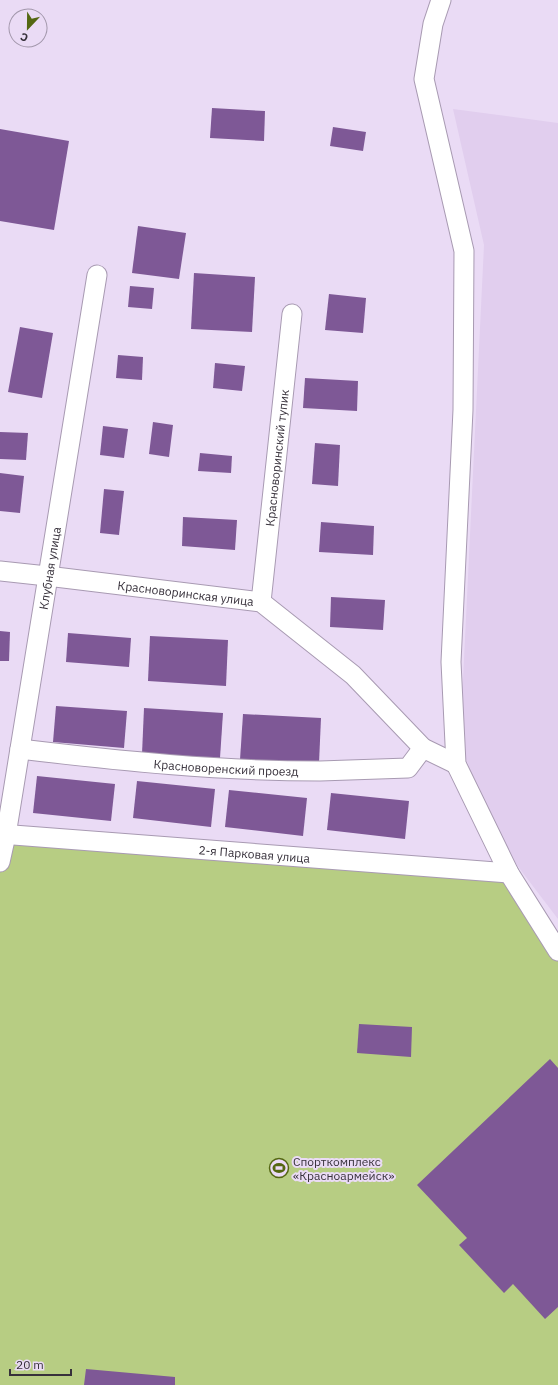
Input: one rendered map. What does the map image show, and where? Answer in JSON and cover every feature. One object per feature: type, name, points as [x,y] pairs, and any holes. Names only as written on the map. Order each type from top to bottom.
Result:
[{"type":"street","points":[[441,0],[433,24],[424,79],[464,251],[462,410],[451,662],[456,764],[509,873],[558,951]]},
{"type":"street","name":"Клубная улица","points":[[0,862],[3,834],[20,749],[97,275]]},
{"type":"street","name":"Красноворинский тупик","points":[[261,602],[292,314]]},
{"type":"street","name":"Красноворинская улица","points":[[0,571],[261,602],[353,676],[423,748],[456,764]]},
{"type":"street","name":"Красноворенский проезд","points":[[20,749],[100,759],[220,768],[319,771],[408,768],[423,748]]},
{"type":"street","name":"2-я Парковая улица","points":[[3,834],[509,873]]},
{"type":"shaded area","points":[[453,109],[558,123],[558,919],[493,834],[460,742],[484,245]]},
{"type":"green space","name":"Спорткомплекс «Красноармейск»","points":[[6,835],[509,873],[558,951],[558,1385],[0,1385],[0,862]]},
{"type":"building","points":[[212,108],[265,111],[264,141],[210,138]]},
{"type":"building","points":[[333,127],[366,132],[363,151],[330,146]]},
{"type":"building","points":[[0,129],[69,141],[54,230],[0,221]]},
{"type":"building","points":[[138,226],[186,233],[179,279],[132,273]]},
{"type":"building","points":[[194,273],[255,277],[252,332],[191,329]]},
{"type":"building","points":[[130,286],[154,288],[152,309],[128,307]]},
{"type":"building","points":[[329,294],[366,298],[363,333],[325,330]]},
{"type":"building","points":[[20,327],[53,333],[42,398],[8,392]]},
{"type":"building","points":[[118,355],[143,357],[142,380],[116,378]]},
{"type":"building","points":[[215,363],[245,366],[242,391],[213,388]]},
{"type":"building","points":[[305,378],[358,381],[357,411],[303,408]]},
{"type":"building","points":[[153,422],[173,425],[169,457],[149,454]]},
{"type":"building","points":[[103,426],[128,429],[124,458],[100,455]]},
{"type":"building","points":[[0,432],[28,433],[26,460],[0,459]]},
{"type":"building","points":[[315,443],[340,445],[338,486],[312,484]]},
{"type":"building","points":[[200,453],[232,456],[231,473],[198,471]]},
{"type":"building","points":[[0,473],[24,476],[20,513],[0,511]]},
{"type":"building","points":[[104,489],[124,491],[119,535],[100,533]]},
{"type":"building","points":[[183,517],[237,520],[235,550],[182,546]]},
{"type":"building","points":[[321,522],[374,526],[373,555],[319,552]]},
{"type":"building","points":[[331,597],[385,600],[383,630],[330,627]]},
{"type":"building","points":[[0,631],[10,632],[9,661],[0,661]]},
{"type":"building","points":[[68,633],[131,638],[129,667],[66,662]]},
{"type":"building","points":[[150,636],[228,640],[226,686],[148,681]]},
{"type":"building","points":[[56,706],[127,711],[124,748],[53,742]]},
{"type":"building","points":[[144,708],[223,713],[220,758],[142,754]]},
{"type":"building","points":[[243,714],[321,718],[319,763],[240,760]]},
{"type":"building","points":[[37,776],[115,784],[111,821],[33,813]]},
{"type":"building","points":[[137,781],[215,789],[211,827],[133,818]]},
{"type":"building","points":[[229,790],[307,798],[303,836],[225,827]]},
{"type":"building","points":[[331,793],[409,801],[405,839],[327,830]]},
{"type":"building","points":[[359,1024],[412,1027],[411,1057],[357,1053]]},
{"type":"building","points":[[550,1059],[558,1068],[558,1307],[545,1319],[513,1284],[504,1293],[459,1245],[467,1238],[417,1185]]},
{"type":"building","points":[[86,1369],[175,1377],[175,1385],[84,1385]]},
{"type":"place","name":"Спорткомплекс «Красноармейск»","points":[[279,1168]]}]
